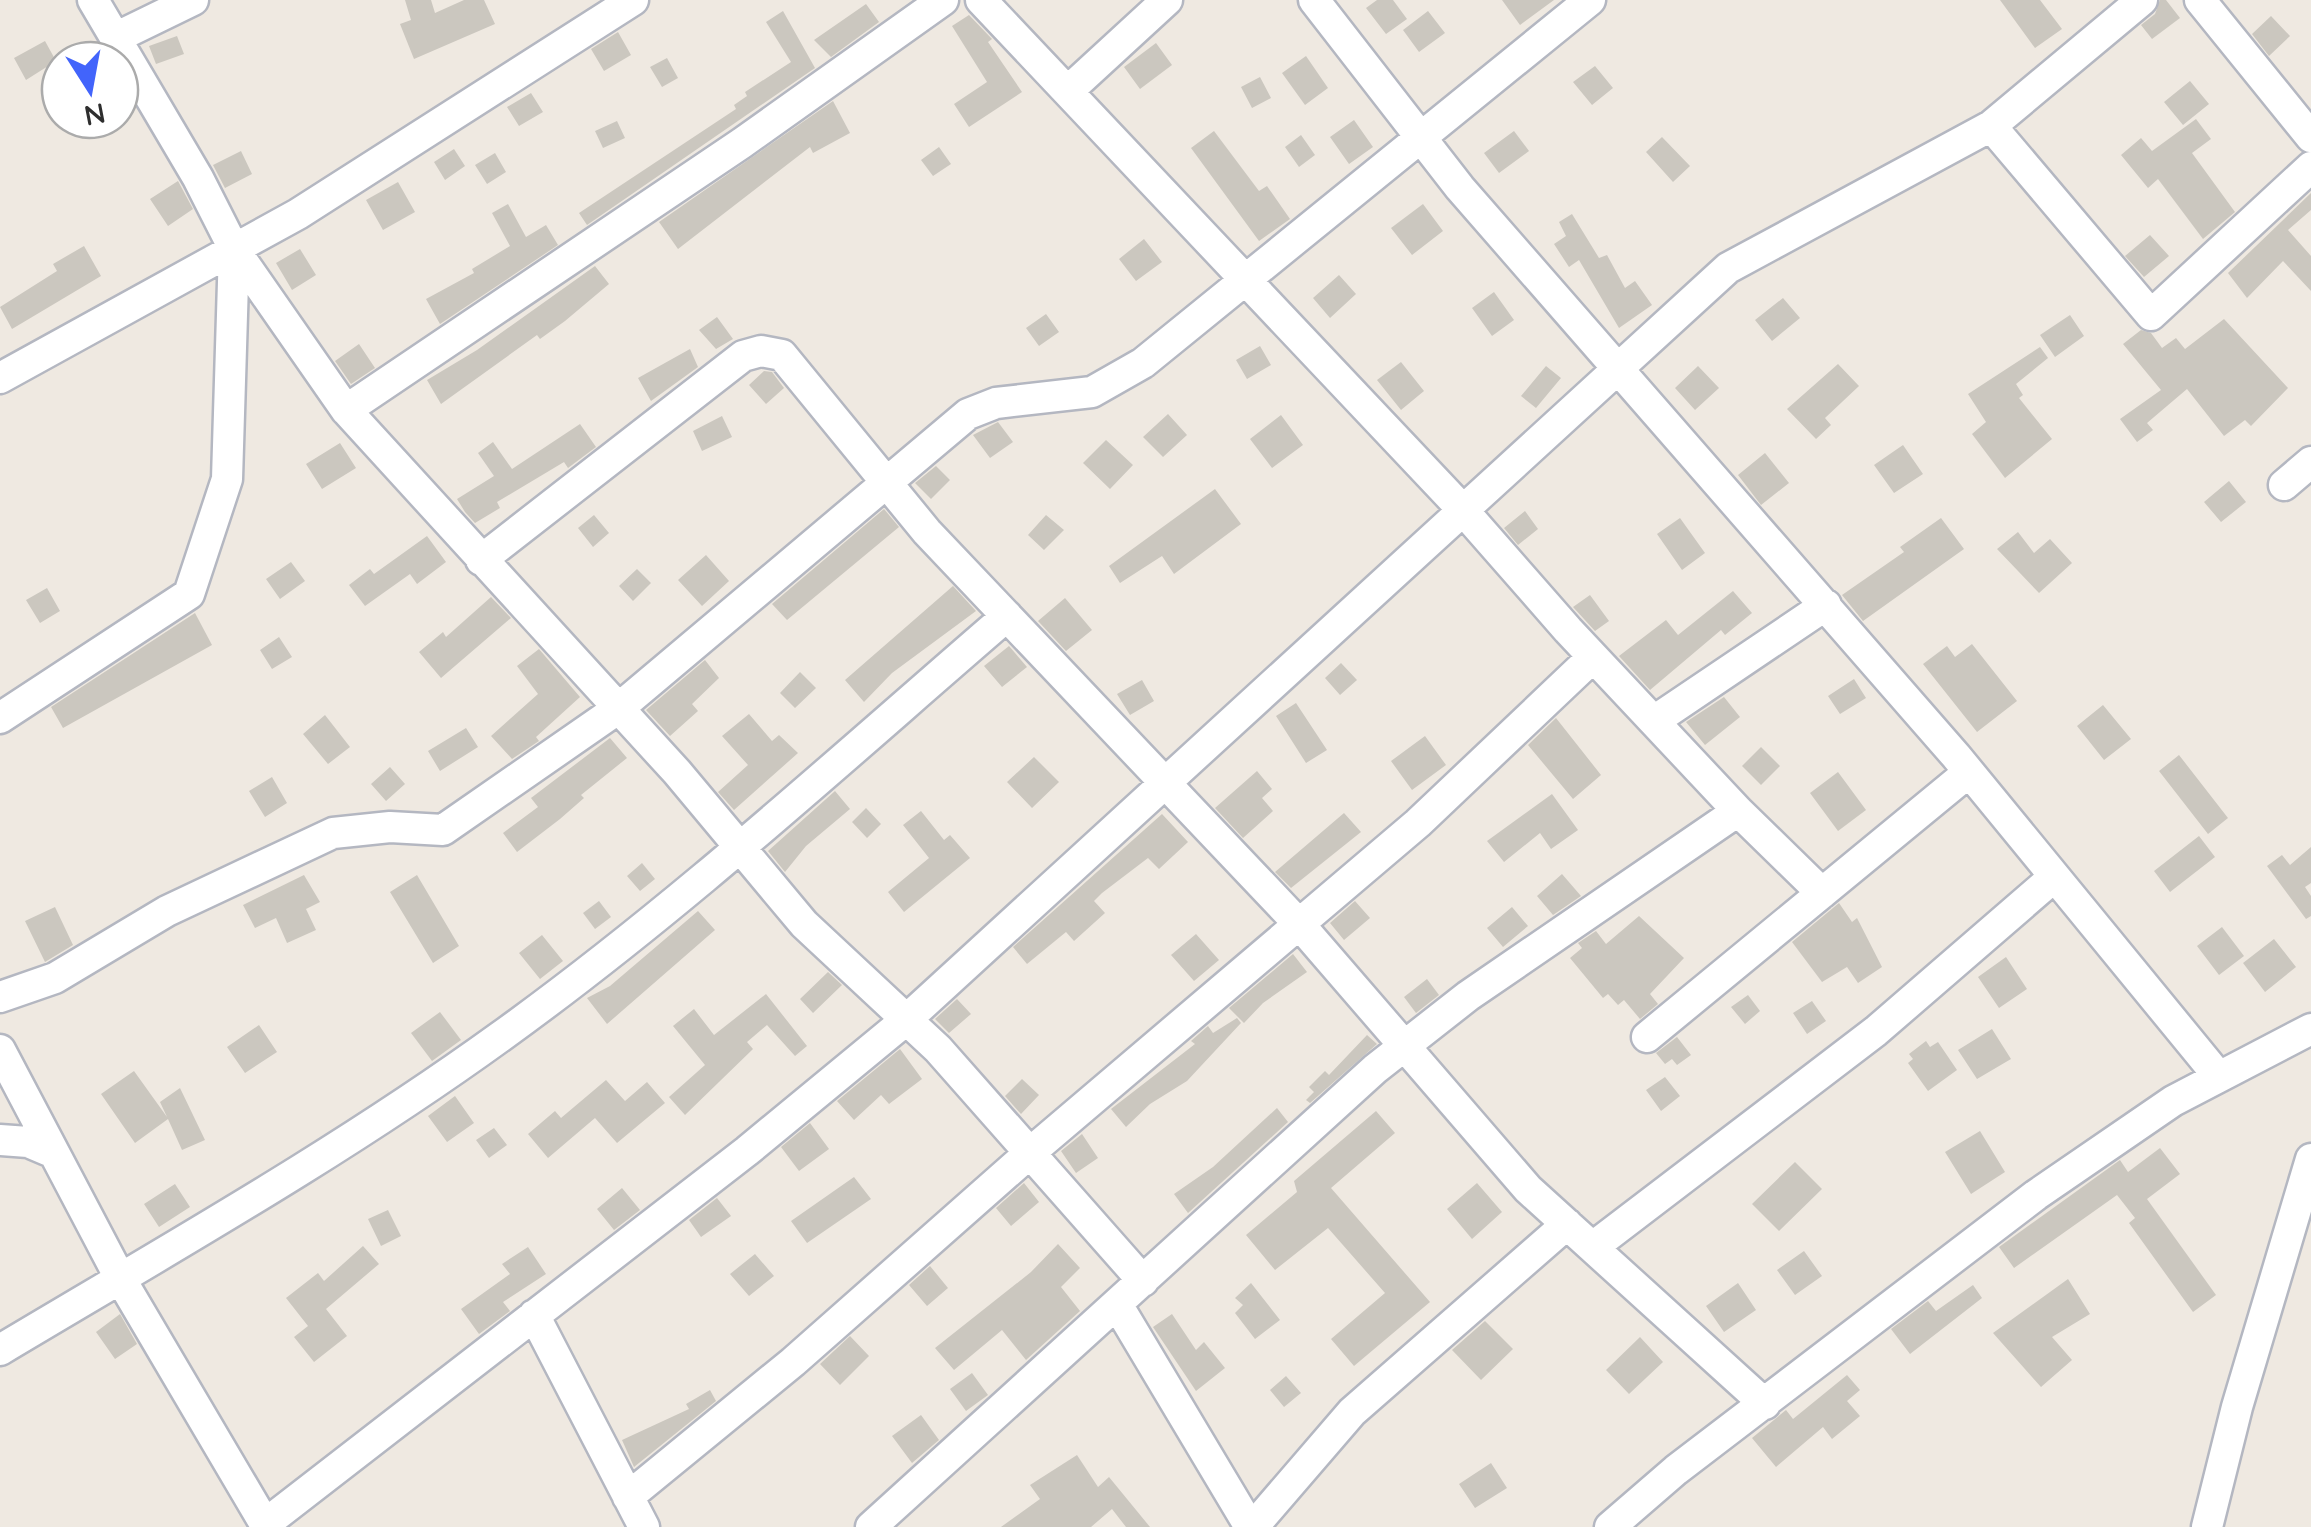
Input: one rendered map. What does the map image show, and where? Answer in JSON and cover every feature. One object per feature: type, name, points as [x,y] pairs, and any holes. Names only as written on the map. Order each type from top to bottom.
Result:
[{"type":"street","points":[[92,0],[234,249],[346,410],[619,708],[804,924],[906,1020],[1032,1152],[1143,1282]]},
{"type":"street","points":[[115,38],[193,0]]},
{"type":"street","points":[[0,378],[298,214],[633,0]]},
{"type":"street","points":[[346,410],[742,143],[942,0]]},
{"type":"street","points":[[981,0],[1462,509],[1738,811],[1822,893]]},
{"type":"street","points":[[1068,91],[1167,0]]},
{"type":"street","points":[[1314,0],[1420,136],[1970,772],[2218,1077]]},
{"type":"street","points":[[0,996],[55,978],[167,911],[333,833],[390,828],[443,830],[619,708],[968,414],[996,403],[1092,392],[1143,363],[1590,0]]},
{"type":"street","points":[[0,1050],[120,1278],[265,1524],[906,1020],[1728,268],[1991,126],[2142,0]]},
{"type":"street","points":[[2200,0],[2311,137]]},
{"type":"street","points":[[1991,126],[2151,316],[2311,167]]},
{"type":"street","points":[[0,718],[189,594],[227,480],[234,249]]},
{"type":"street","points":[[481,560],[743,356],[762,351],[782,355],[884,482],[1300,925],[1528,1189],[1765,1404]]},
{"type":"street","points":[[2284,484],[2311,462]]},
{"type":"street","points":[[1654,721],[1826,605]]},
{"type":"street","points":[[0,1350],[360,1135],[504,1035],[740,848],[1007,616]]},
{"type":"street","points":[[628,1497],[793,1362],[1418,823],[1594,657]]},
{"type":"street","points":[[1646,1036],[1970,772]]},
{"type":"street","points":[[871,1527],[1406,1044],[1468,996],[1738,811]]},
{"type":"street","points":[[1593,1247],[1876,1031],[2054,878]]},
{"type":"street","points":[[1610,1527],[2036,1195],[2172,1101],[2311,1029]]},
{"type":"street","points":[[0,1140],[28,1142],[54,1153]]},
{"type":"street","points":[[2202,1523],[2311,1159]]},
{"type":"street","points":[[1118,1306],[1251,1527],[1352,1412],[1567,1224]]},
{"type":"street","points":[[534,1315],[644,1527]]},
{"type":"building","points":[[405,0],[431,0],[435,13],[464,0],[484,0],[495,24],[414,59],[400,24],[411,20]]},
{"type":"building","points":[[1377,0],[1393,0],[1407,19],[1386,34],[1366,8]]},
{"type":"building","points":[[1502,0],[1554,0],[1520,25]]},
{"type":"building","points":[[2000,0],[2040,0],[2062,29],[2035,48]]},
{"type":"building","points":[[2160,0],[2166,0],[2180,18],[2152,39],[2141,25],[2155,14]]},
{"type":"building","points":[[866,4],[879,22],[831,57],[814,40]]},
{"type":"building","points":[[783,11],[815,68],[587,225],[579,213],[736,109],[734,105],[747,96],[745,92],[791,62],[766,22]]},
{"type":"building","points":[[1428,11],[1445,33],[1419,52],[1403,30]]},
{"type":"building","points":[[969,15],[992,39],[988,42],[1022,92],[969,127],[954,104],[987,82],[952,26]]},
{"type":"building","points":[[2271,16],[2290,36],[2269,56],[2252,34]]},
{"type":"building","points":[[618,32],[631,55],[604,71],[591,49]]},
{"type":"building","points":[[177,36],[184,54],[156,64],[149,46]]},
{"type":"building","points":[[1156,43],[1172,65],[1140,89],[1124,67]]},
{"type":"building","points":[[40,44],[40,71],[26,80],[14,58]]},
{"type":"building","points":[[1306,56],[1328,88],[1305,105],[1282,73]]},
{"type":"building","points":[[667,58],[678,78],[662,87],[650,67]]},
{"type":"building","points":[[1595,66],[1613,88],[1592,105],[1573,82]]},
{"type":"building","points":[[1260,77],[1271,98],[1252,108],[1241,87]]},
{"type":"building","points":[[2190,81],[2209,104],[2183,125],[2164,102]]},
{"type":"building","points":[[531,93],[543,112],[519,126],[507,107]]},
{"type":"building","points":[[833,101],[850,133],[813,153],[810,147],[678,249],[659,222]]},
{"type":"building","points":[[2196,119],[2211,139],[2192,153],[2235,212],[2203,239],[2158,179],[2148,188],[2121,155],[2141,138],[2152,151]]},
{"type":"building","points":[[1354,120],[1373,147],[1349,164],[1330,137]]},
{"type":"building","points":[[617,121],[625,138],[603,148],[595,131]]},
{"type":"building","points":[[1214,131],[1259,191],[1267,186],[1290,219],[1259,241],[1191,148]]},
{"type":"building","points":[[1514,131],[1529,151],[1499,173],[1484,153]]},
{"type":"building","points":[[1301,135],[1315,155],[1299,167],[1285,147]]},
{"type":"building","points":[[1662,137],[1690,166],[1673,182],[1646,152]]},
{"type":"building","points":[[939,147],[951,164],[933,176],[921,160]]},
{"type":"building","points":[[454,149],[465,166],[445,180],[434,162]]},
{"type":"building","points":[[241,151],[252,174],[225,188],[213,165]]},
{"type":"building","points":[[495,153],[506,172],[487,184],[475,165]]},
{"type":"building","points":[[178,181],[193,209],[168,226],[150,199]]},
{"type":"building","points":[[398,182],[415,212],[383,230],[366,200]]},
{"type":"building","points":[[2311,193],[2311,210],[2288,230],[2311,256],[2311,291],[2283,261],[2247,298],[2228,273]]},
{"type":"building","points":[[508,204],[526,237],[546,225],[558,245],[440,324],[426,299],[474,273],[472,269],[510,246],[492,213]]},
{"type":"building","points":[[1423,204],[1443,231],[1412,255],[1391,228]]},
{"type":"building","points":[[1572,214],[1599,258],[1607,255],[1625,288],[1635,281],[1652,305],[1619,328],[1579,260],[1569,267],[1554,244],[1566,236],[1559,222]]},
{"type":"building","points":[[2150,235],[2169,256],[2144,277],[2125,256]]},
{"type":"building","points":[[1144,239],[1162,262],[1136,281],[1119,259]]},
{"type":"building","points":[[84,246],[101,276],[12,329],[0,307],[57,271],[53,264]]},
{"type":"building","points":[[300,249],[316,275],[292,290],[276,263]]},
{"type":"building","points":[[595,266],[609,284],[540,339],[537,335],[441,404],[427,380],[477,350]]},
{"type":"building","points":[[1339,275],[1356,294],[1330,318],[1313,298]]},
{"type":"building","points":[[1494,292],[1514,320],[1492,336],[1472,308]]},
{"type":"building","points":[[1783,298],[1800,318],[1772,341],[1755,320]]},
{"type":"building","points":[[1046,314],[1059,332],[1039,346],[1026,328]]},
{"type":"building","points":[[2070,315],[2084,336],[2055,357],[2040,335]]},
{"type":"building","points":[[717,317],[733,339],[716,349],[699,330]]},
{"type":"building","points":[[2224,319],[2288,388],[2251,426],[2245,420],[2224,436],[2187,389],[2147,423],[2153,430],[2137,442],[2120,419],[2161,390],[2123,344],[2141,330],[2151,333],[2162,348],[2176,338],[2185,349]]},
{"type":"building","points":[[359,344],[375,368],[351,384],[335,361]]},
{"type":"building","points":[[1260,346],[1271,365],[1247,379],[1236,360]]},
{"type":"building","points":[[2040,347],[2048,358],[2016,384],[2023,395],[2019,398],[2052,439],[2005,478],[1972,434],[1986,422],[1968,394]]},
{"type":"building","points":[[690,349],[698,367],[651,401],[638,378]]},
{"type":"building","points":[[1401,362],[1424,391],[1401,410],[1377,380]]},
{"type":"building","points":[[1838,364],[1859,386],[1825,418],[1831,425],[1816,439],[1787,409]]},
{"type":"building","points":[[1546,366],[1561,378],[1536,408],[1521,396]]},
{"type":"building","points":[[1698,366],[1719,388],[1695,410],[1675,388]]},
{"type":"building","points":[[764,371],[772,372],[784,388],[766,404],[749,385]]},
{"type":"building","points":[[1168,414],[1187,435],[1163,457],[1143,437]]},
{"type":"building","points":[[1281,415],[1303,445],[1272,468],[1250,439]]},
{"type":"building","points":[[722,416],[732,437],[702,451],[693,431]]},
{"type":"building","points":[[998,422],[1013,442],[990,458],[973,435]]},
{"type":"building","points":[[580,424],[596,447],[568,468],[564,462],[497,502],[500,508],[475,523],[465,512],[457,499],[494,476],[478,453],[493,442],[512,469]]},
{"type":"building","points":[[1106,440],[1133,465],[1110,489],[1083,463]]},
{"type":"building","points":[[340,443],[356,468],[322,489],[306,464]]},
{"type":"building","points":[[1903,445],[1923,474],[1894,493],[1874,465]]},
{"type":"building","points":[[1765,453],[1789,483],[1761,505],[1738,475]]},
{"type":"building","points":[[936,466],[950,480],[931,499],[915,483]]},
{"type":"building","points":[[2229,481],[2246,502],[2221,522],[2204,502]]},
{"type":"building","points":[[1215,489],[1241,524],[1174,574],[1162,556],[1120,583],[1109,566]]},
{"type":"building","points":[[884,509],[899,527],[787,620],[772,604]]},
{"type":"building","points":[[1525,511],[1538,529],[1518,545],[1504,528]]},
{"type":"building","points":[[594,515],[609,533],[593,547],[578,528]]},
{"type":"building","points":[[1046,515],[1064,530],[1044,550],[1028,535]]},
{"type":"building","points":[[1680,518],[1705,553],[1682,570],[1657,534]]},
{"type":"building","points":[[1941,518],[1964,549],[1863,621],[1842,595],[1904,552],[1900,547]]},
{"type":"building","points":[[2018,532],[2034,553],[2050,539],[2072,563],[2039,593],[1997,549]]},
{"type":"building","points":[[427,536],[446,562],[417,584],[410,574],[365,606],[349,585],[370,569],[374,574]]},
{"type":"building","points":[[706,555],[729,581],[702,606],[678,580]]},
{"type":"building","points":[[291,562],[305,581],[280,599],[266,579]]},
{"type":"building","points":[[637,569],[651,583],[633,601],[619,586]]},
{"type":"building","points":[[953,586],[976,611],[892,673],[864,702],[845,680]]},
{"type":"building","points":[[47,588],[60,611],[40,623],[26,600]]},
{"type":"building","points":[[1733,591],[1752,613],[1725,635],[1721,630],[1650,690],[1619,656],[1666,620],[1678,635]]},
{"type":"building","points":[[1590,595],[1609,621],[1595,631],[1573,607]]},
{"type":"building","points":[[491,597],[511,618],[441,678],[419,652],[443,632],[446,637]]},
{"type":"building","points":[[1065,598],[1092,630],[1066,651],[1038,621]]},
{"type":"building","points":[[195,613],[212,645],[63,728],[51,707]]},
{"type":"building","points":[[279,637],[292,657],[272,669],[260,650]]},
{"type":"building","points":[[1972,644],[2017,701],[1977,732],[1923,664],[1947,646],[1955,657]]},
{"type":"building","points":[[1009,646],[1027,667],[1002,687],[984,666]]},
{"type":"building","points":[[539,649],[580,697],[536,737],[539,741],[512,759],[491,736],[538,694],[517,666]]},
{"type":"building","points":[[705,660],[719,678],[692,704],[698,711],[670,736],[646,710]]},
{"type":"building","points":[[1341,663],[1357,680],[1340,695],[1325,678]]},
{"type":"building","points":[[800,672],[816,688],[795,708],[780,693]]},
{"type":"building","points":[[1854,679],[1866,698],[1840,714],[1828,696]]},
{"type":"building","points":[[1142,680],[1154,701],[1130,715],[1117,694]]},
{"type":"building","points":[[1724,697],[1740,717],[1705,745],[1686,722]]},
{"type":"building","points":[[1296,703],[1327,750],[1306,763],[1276,716]]},
{"type":"building","points":[[2103,705],[2131,739],[2104,760],[2077,726]]},
{"type":"building","points":[[749,714],[772,741],[779,735],[798,753],[734,810],[718,792],[748,765],[722,736]]},
{"type":"building","points":[[325,715],[350,747],[328,764],[303,734]]},
{"type":"building","points":[[1556,718],[1601,775],[1573,799],[1528,745]]},
{"type":"building","points":[[466,728],[478,747],[440,771],[428,751]]},
{"type":"building","points":[[1425,736],[1446,765],[1412,790],[1391,761]]},
{"type":"building","points":[[610,738],[627,758],[517,852],[503,833],[538,807],[531,798]]},
{"type":"building","points":[[1761,747],[1780,766],[1761,785],[1742,766]]},
{"type":"building","points":[[2179,755],[2228,818],[2208,834],[2159,771]]},
{"type":"building","points":[[1034,757],[1059,782],[1032,808],[1007,782]]},
{"type":"building","points":[[390,767],[405,784],[386,801],[371,784]]},
{"type":"building","points":[[1257,771],[1272,789],[1262,798],[1273,811],[1243,838],[1215,808]]},
{"type":"building","points":[[1838,772],[1866,810],[1838,831],[1810,793]]},
{"type":"building","points":[[272,777],[287,803],[265,817],[249,791]]},
{"type":"building","points":[[835,791],[850,809],[806,846],[785,872],[768,851]]},
{"type":"building","points":[[1552,794],[1578,830],[1551,849],[1540,833],[1504,862],[1487,841]]},
{"type":"building","points":[[866,808],[881,824],[867,838],[852,822]]},
{"type":"building","points":[[921,811],[944,840],[950,835],[970,858],[904,912],[888,892],[929,858],[903,825]]},
{"type":"building","points":[[1344,813],[1361,832],[1291,888],[1275,872]]},
{"type":"building","points":[[1162,814],[1188,842],[1159,869],[1148,858],[1094,901],[1105,913],[1074,941],[1066,932],[1027,964],[1013,947]]},
{"type":"building","points":[[2199,836],[2215,857],[2170,892],[2154,871]]},
{"type":"building","points":[[2311,847],[2311,883],[2305,887],[2311,896],[2311,916],[2306,919],[2267,866],[2282,855],[2290,865]]},
{"type":"building","points":[[642,863],[655,879],[640,891],[627,876]]},
{"type":"building","points":[[1562,874],[1581,896],[1553,915],[1537,896]]},
{"type":"building","points":[[304,875],[320,902],[306,909],[316,930],[287,943],[276,918],[255,928],[243,905]]},
{"type":"building","points":[[417,875],[459,946],[433,963],[390,892]]},
{"type":"building","points":[[599,901],[611,917],[595,929],[583,913]]},
{"type":"building","points":[[1355,901],[1370,918],[1344,940],[1330,923]]},
{"type":"building","points":[[1839,903],[1852,922],[1857,918],[1882,967],[1858,983],[1847,967],[1822,982],[1792,942]]},
{"type":"building","points":[[55,907],[73,945],[45,962],[25,921]]},
{"type":"building","points":[[1512,907],[1528,926],[1503,947],[1487,928]]},
{"type":"building","points":[[698,911],[715,930],[607,1024],[587,998],[610,986]]},
{"type":"building","points":[[1639,916],[1684,958],[1650,994],[1658,1004],[1640,1019],[1624,1000],[1618,1005],[1608,994],[1603,998],[1570,958],[1582,948],[1578,943],[1596,931],[1606,944]]},
{"type":"building","points":[[2222,927],[2244,956],[2219,975],[2197,946]]},
{"type":"building","points":[[1196,934],[1219,960],[1194,981],[1171,955]]},
{"type":"building","points":[[542,935],[563,961],[540,979],[519,953]]},
{"type":"building","points":[[2274,939],[2296,967],[2265,992],[2243,963]]},
{"type":"building","points":[[1293,954],[1307,972],[1263,1003],[1244,1023],[1229,1008]]},
{"type":"building","points":[[2006,957],[2027,989],[1999,1008],[1978,977]]},
{"type":"building","points":[[828,972],[842,985],[813,1013],[800,999]]},
{"type":"building","points":[[1427,979],[1439,995],[1416,1013],[1404,997]]},
{"type":"building","points":[[766,994],[807,1046],[795,1056],[767,1025],[747,1042],[753,1049],[685,1115],[669,1097],[705,1065],[673,1026],[694,1009],[714,1035]]},
{"type":"building","points":[[1748,995],[1760,1011],[1745,1024],[1731,1007]]},
{"type":"building","points":[[957,999],[971,1014],[949,1033],[935,1019]]},
{"type":"building","points":[[1812,1001],[1826,1021],[1807,1034],[1793,1013]]},
{"type":"building","points":[[440,1012],[461,1040],[432,1061],[411,1033]]},
{"type":"building","points":[[1237,1018],[1241,1023],[1187,1081],[1150,1104],[1126,1127],[1111,1109],[1195,1044],[1191,1041],[1208,1026],[1213,1033]]},
{"type":"building","points":[[259,1025],[277,1052],[245,1073],[227,1047]]},
{"type":"building","points":[[1992,1029],[2011,1059],[1977,1079],[1958,1050]]},
{"type":"building","points":[[1367,1035],[1377,1044],[1310,1103],[1306,1100],[1314,1092],[1309,1087],[1325,1071],[1329,1075]]},
{"type":"building","points":[[1677,1037],[1691,1055],[1677,1065],[1672,1059],[1665,1064],[1656,1053]]},
{"type":"building","points":[[1926,1041],[1930,1047],[1938,1042],[1957,1070],[1928,1091],[1908,1063],[1913,1059],[1909,1054]]},
{"type":"building","points":[[900,1049],[922,1079],[889,1104],[881,1095],[854,1120],[837,1101]]},
{"type":"building","points":[[134,1071],[167,1117],[160,1102],[180,1088],[205,1140],[182,1150],[168,1119],[135,1143],[101,1094]]},
{"type":"building","points":[[1665,1077],[1680,1096],[1661,1111],[1646,1090]]},
{"type":"building","points":[[1022,1079],[1039,1095],[1021,1114],[1005,1096]]},
{"type":"building","points":[[606,1080],[625,1101],[647,1082],[665,1103],[617,1143],[595,1118],[548,1158],[528,1134],[555,1111],[561,1118]]},
{"type":"building","points":[[455,1096],[474,1123],[447,1142],[428,1116]]},
{"type":"building","points":[[1277,1108],[1288,1122],[1188,1213],[1174,1194],[1213,1167]]},
{"type":"building","points":[[1376,1111],[1395,1133],[1331,1188],[1430,1302],[1354,1366],[1331,1339],[1385,1293],[1328,1228],[1275,1270],[1246,1235],[1297,1192],[1294,1181]]},
{"type":"building","points":[[810,1123],[829,1149],[799,1171],[781,1147]]},
{"type":"building","points":[[494,1128],[507,1145],[489,1158],[476,1140]]},
{"type":"building","points":[[1980,1131],[2005,1172],[1971,1194],[1945,1152]]},
{"type":"building","points":[[1082,1134],[1098,1158],[1076,1173],[1061,1151]]},
{"type":"building","points":[[2160,1148],[2180,1174],[2147,1199],[2216,1295],[2193,1312],[2129,1223],[2135,1218],[2117,1195],[2014,1268],[1999,1247],[2120,1160],[2128,1172]]},
{"type":"building","points":[[1795,1162],[1822,1189],[1779,1231],[1752,1204]]},
{"type":"building","points":[[854,1177],[871,1199],[807,1243],[791,1221]]},
{"type":"building","points":[[1024,1183],[1039,1202],[1011,1226],[996,1208]]},
{"type":"building","points":[[1477,1183],[1502,1212],[1472,1239],[1447,1209]]},
{"type":"building","points":[[175,1184],[190,1207],[159,1227],[144,1204]]},
{"type":"building","points":[[622,1188],[640,1210],[614,1230],[597,1209]]},
{"type":"building","points":[[717,1198],[731,1216],[701,1237],[689,1220]]},
{"type":"building","points":[[388,1210],[401,1236],[381,1246],[368,1219]]},
{"type":"building","points":[[1058,1244],[1080,1268],[1061,1287],[1080,1311],[1026,1360],[1002,1330],[954,1370],[935,1348],[1031,1272]]},
{"type":"building","points":[[363,1246],[379,1264],[326,1309],[347,1336],[314,1362],[294,1337],[308,1326],[286,1298],[318,1273],[324,1281]]},
{"type":"building","points":[[528,1247],[546,1274],[503,1302],[510,1311],[479,1334],[461,1309],[510,1274],[502,1264]]},
{"type":"building","points":[[1804,1251],[1822,1276],[1795,1295],[1777,1270]]},
{"type":"building","points":[[755,1254],[774,1276],[749,1296],[730,1274]]},
{"type":"building","points":[[930,1266],[948,1288],[927,1306],[909,1285]]},
{"type":"building","points":[[2068,1279],[2090,1314],[2052,1337],[2072,1360],[2041,1387],[1993,1333]]},
{"type":"building","points":[[1251,1283],[1280,1320],[1255,1339],[1235,1313],[1243,1305],[1235,1298]]},
{"type":"building","points":[[1738,1283],[1756,1310],[1724,1332],[1706,1306]]},
{"type":"building","points":[[1973,1285],[1982,1298],[1910,1354],[1891,1329],[1928,1301],[1936,1311]]},
{"type":"building","points":[[120,1314],[137,1344],[115,1359],[96,1332]]},
{"type":"building","points":[[1172,1314],[1196,1350],[1204,1342],[1225,1368],[1196,1391],[1153,1327]]},
{"type":"building","points":[[1485,1321],[1513,1349],[1481,1380],[1452,1350]]},
{"type":"building","points":[[850,1336],[869,1356],[840,1385],[820,1364]]},
{"type":"building","points":[[1640,1337],[1663,1362],[1629,1394],[1606,1370]]},
{"type":"building","points":[[972,1373],[988,1395],[966,1411],[950,1389]]},
{"type":"building","points":[[1847,1375],[1860,1390],[1847,1401],[1860,1416],[1832,1439],[1823,1427],[1776,1467],[1752,1438],[1786,1410],[1793,1419]]},
{"type":"building","points":[[1286,1376],[1301,1393],[1284,1407],[1270,1390]]},
{"type":"building","points":[[710,1390],[716,1401],[634,1467],[622,1440],[689,1409],[686,1404]]},
{"type":"building","points":[[921,1415],[939,1440],[912,1463],[892,1436]]},
{"type":"building","points":[[1077,1455],[1098,1487],[1109,1477],[1150,1527],[1126,1527],[1112,1509],[1091,1527],[1001,1527],[1040,1499],[1030,1485]]},
{"type":"building","points":[[1491,1463],[1507,1488],[1475,1508],[1459,1484]]}]
